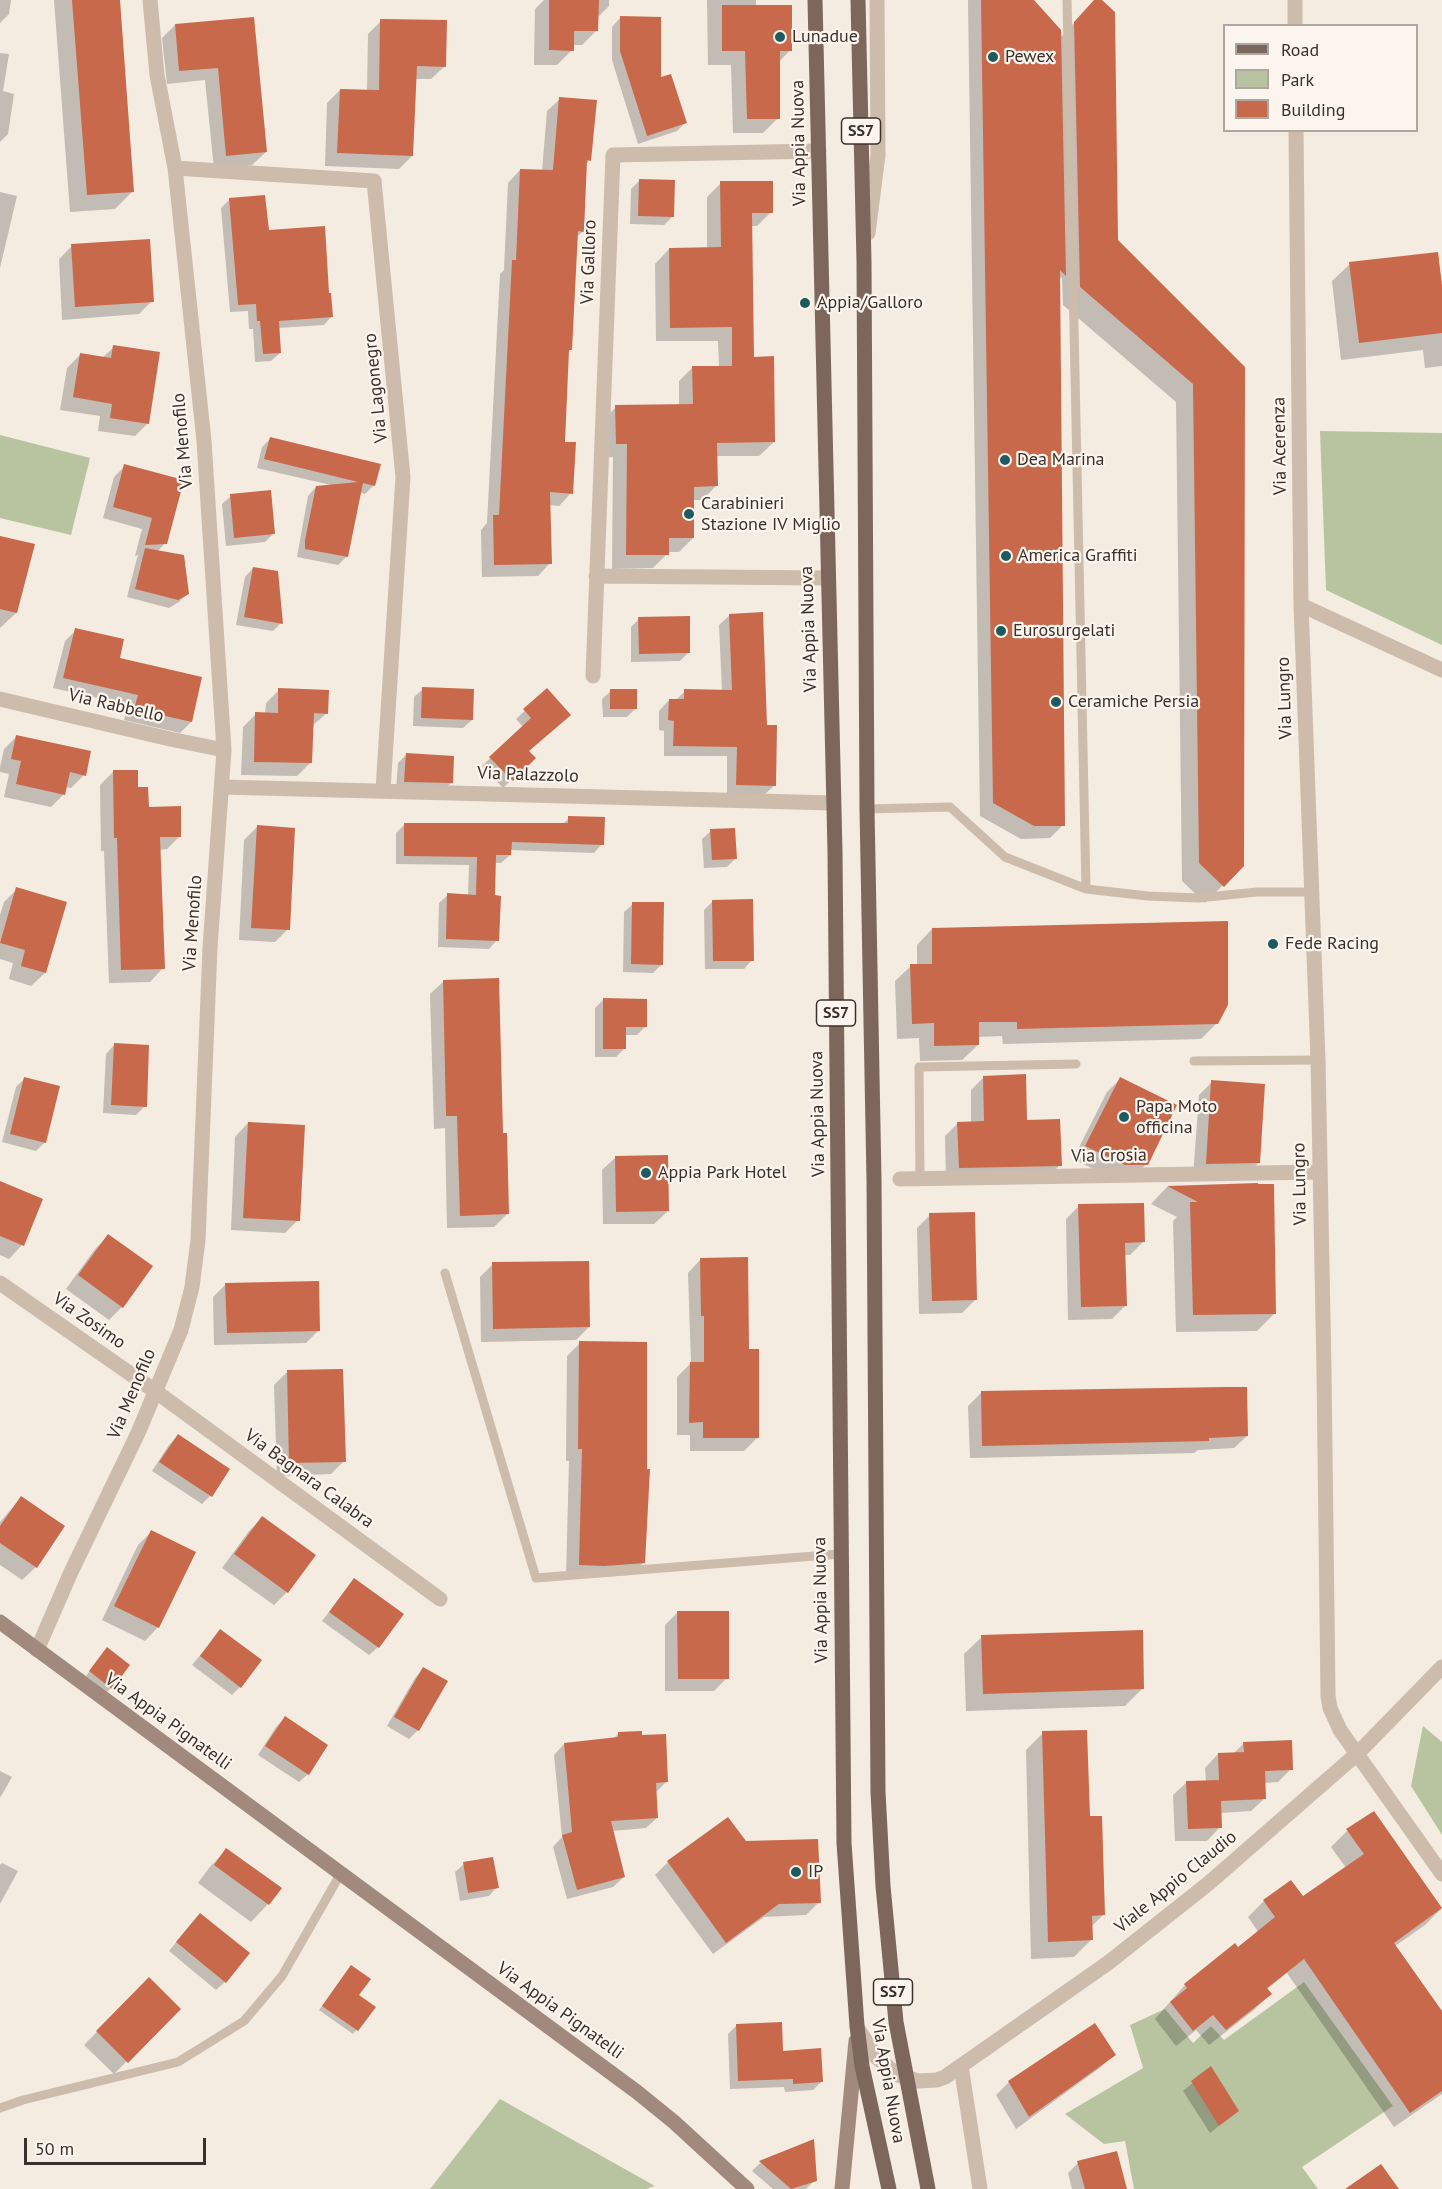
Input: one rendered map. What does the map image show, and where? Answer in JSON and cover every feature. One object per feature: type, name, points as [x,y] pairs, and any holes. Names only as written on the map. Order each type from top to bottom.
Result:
[{"type":"main road","name":"Via Appia Nuova","points":[[815,0],[833,803],[844,1843],[862,2066],[889,2189]]},
{"type":"main road","name":"Via Appia Nuova","points":[[858,0],[864,262],[867,809],[874,1192],[878,1792],[883,1886],[896,2022],[928,2189]]},
{"type":"main road","name":"Via Appia Pignatelli","points":[[0,1623],[637,2092],[674,2122],[747,2189]]},
{"type":"main road","points":[[842,2189],[857,2026]]},
{"type":"street","name":"Via Menofilo","points":[[37,1650],[71,1572],[138,1433],[181,1330],[192,1287],[198,1240],[210,948],[224,750],[204,441],[175,168],[157,75],[150,0]]},
{"type":"street","name":"Via Appia Nuova","points":[[864,262],[878,155],[877,0]]},
{"type":"street","points":[[1295,0],[1295,24]]},
{"type":"street","name":"Via Acerenza","points":[[1296,132],[1301,605]]},
{"type":"street","name":"Via Galloro","points":[[593,676],[613,155],[819,151]]},
{"type":"street","name":"Via Lagonegro","points":[[175,168],[374,181],[403,477],[383,790]]},
{"type":"street","points":[[596,576],[827,578]]},
{"type":"street","points":[[1301,605],[1442,670]]},
{"type":"street","name":"Via Lungro","points":[[1301,605],[1318,1060],[1328,1696],[1334,1719],[1347,1740],[1442,1874]]},
{"type":"street","name":"Via Rabbello","points":[[0,699],[224,750]]},
{"type":"street","name":"Via Palazzolo","points":[[222,787],[833,803]]},
{"type":"street","name":"Via Crosia","points":[[900,1179],[1319,1172]]},
{"type":"street","name":"Via Zosimo","points":[[0,1283],[155,1391]]},
{"type":"street","name":"Via Bagnara Calabra","points":[[155,1391],[440,1599]]},
{"type":"street","name":"Viale Appio Claudio","points":[[906,2079],[918,2081],[945,2077],[1107,1963],[1171,1914],[1358,1753],[1442,1667]]},
{"type":"street","points":[[857,2026],[876,2057],[893,2073],[906,2079]]},
{"type":"street","points":[[961,2066],[980,2189]]},
{"type":"lane","points":[[1067,0],[1086,889]]},
{"type":"lane","points":[[867,809],[950,807],[1005,857],[1086,889],[1148,896],[1198,898],[1257,892],[1312,892]]},
{"type":"lane","points":[[1194,1060],[1318,1060]]},
{"type":"lane","points":[[920,1179],[919,1067],[1076,1064]]},
{"type":"lane","points":[[445,1273],[536,1578],[840,1554]]},
{"type":"lane","points":[[0,2108],[23,2100],[178,2062],[244,2020],[282,1976],[341,1873]]},
{"type":"green space","points":[[1320,431],[1442,433],[1442,645],[1326,590]]},
{"type":"green space","points":[[0,435],[90,458],[71,535],[0,518]]},
{"type":"green space","points":[[1423,1726],[1442,1742],[1442,1835],[1411,1786]]},
{"type":"green space","points":[[1304,1982],[1393,2106],[1302,2167],[1318,2189],[1134,2189],[1125,2141],[1104,2144],[1065,2114],[1143,2068],[1130,2025],[1165,2009],[1193,2043],[1211,2026],[1224,2040]]},
{"type":"green space","points":[[500,2099],[655,2186],[646,2189],[430,2189]]},
{"type":"building","points":[[72,0],[120,0],[134,192],[87,195]]},
{"type":"building","points":[[549,0],[599,0],[598,31],[574,31],[574,51],[549,50]]},
{"type":"building","points":[[981,0],[1034,0],[1061,30],[1066,276],[1060,270],[1065,826],[1034,826],[993,803]]},
{"type":"building","points":[[1094,0],[1102,0],[1115,12],[1118,240],[1245,367],[1244,866],[1224,887],[1199,863],[1193,384],[1080,287],[1074,22]]},
{"type":"building","points":[[722,5],[792,5],[792,51],[780,51],[780,119],[747,119],[745,51],[722,51]]},
{"type":"building","points":[[620,16],[661,17],[661,77],[671,74],[687,123],[647,136],[620,51]]},
{"type":"building","points":[[254,17],[267,152],[226,156],[218,68],[179,71],[175,24]]},
{"type":"building","points":[[380,19],[447,20],[446,67],[417,66],[413,156],[337,153],[340,89],[379,90]]},
{"type":"building","points":[[559,97],[597,100],[591,161],[587,160],[584,232],[578,231],[572,350],[569,350],[565,442],[576,442],[573,494],[550,492],[552,564],[494,565],[493,515],[499,515],[512,260],[516,260],[520,169],[553,170]]},
{"type":"building","points":[[639,179],[675,180],[674,217],[638,216]]},
{"type":"building","points":[[720,181],[773,181],[773,213],[752,213],[754,357],[774,356],[775,442],[717,443],[718,486],[694,487],[694,538],[669,538],[669,555],[626,555],[627,444],[616,444],[615,405],[693,404],[692,366],[732,366],[732,327],[670,328],[669,248],[721,247]]},
{"type":"building","points":[[265,195],[269,230],[325,226],[329,293],[331,293],[333,317],[279,321],[281,353],[263,354],[256,304],[238,305],[229,198]]},
{"type":"building","points":[[150,239],[154,302],[75,307],[71,244]]},
{"type":"building","points":[[1438,252],[1442,285],[1442,333],[1359,343],[1349,262]]},
{"type":"building","points":[[113,345],[160,352],[149,424],[110,418],[112,404],[73,397],[80,353],[111,358]]},
{"type":"building","points":[[270,437],[381,464],[375,486],[363,483],[348,557],[305,549],[305,540],[316,486],[358,482],[264,459]]},
{"type":"building","points":[[124,464],[184,480],[167,544],[145,545],[152,518],[113,507]]},
{"type":"building","points":[[271,490],[275,534],[234,538],[230,494]]},
{"type":"building","points":[[0,536],[35,544],[17,613],[0,609]]},
{"type":"building","points":[[145,548],[184,555],[189,594],[178,600],[135,589]]},
{"type":"building","points":[[253,567],[278,571],[283,624],[244,617]]},
{"type":"building","points":[[763,612],[767,725],[777,725],[776,786],[736,785],[737,747],[673,746],[674,721],[668,720],[669,699],[684,699],[684,689],[732,690],[729,614]]},
{"type":"building","points":[[690,616],[690,653],[639,654],[638,617]]},
{"type":"building","points":[[75,628],[124,639],[120,658],[202,677],[192,722],[134,709],[138,695],[63,678]]},
{"type":"building","points":[[422,687],[474,689],[473,720],[421,718]]},
{"type":"building","points":[[278,688],[329,690],[328,714],[314,713],[312,763],[254,762],[255,712],[278,713]]},
{"type":"building","points":[[547,688],[571,715],[529,751],[536,758],[513,781],[489,757],[531,718],[523,709]]},
{"type":"building","points":[[610,689],[637,689],[637,709],[610,709]]},
{"type":"building","points":[[16,735],[91,751],[86,776],[70,772],[65,795],[16,784],[21,761],[11,759]]},
{"type":"building","points":[[406,753],[454,756],[453,783],[404,782]]},
{"type":"building","points":[[113,770],[138,770],[138,787],[148,787],[149,807],[181,806],[181,837],[160,837],[165,969],[121,970]]},
{"type":"building","points":[[568,816],[605,817],[604,845],[512,842],[511,855],[496,855],[495,895],[501,896],[499,941],[446,939],[447,893],[476,895],[477,857],[404,856],[404,823],[568,823]]},
{"type":"building","points":[[257,825],[295,828],[290,930],[251,928]]},
{"type":"building","points":[[735,828],[737,859],[712,860],[710,829]]},
{"type":"building","points":[[16,887],[67,902],[46,973],[21,966],[25,950],[0,943]]},
{"type":"building","points":[[753,899],[754,961],[713,961],[712,900]]},
{"type":"building","points":[[632,902],[664,902],[663,965],[631,964]]},
{"type":"building","points":[[1228,921],[1228,1005],[1218,1024],[1017,1029],[1017,1022],[979,1022],[979,1045],[934,1046],[934,1023],[912,1024],[910,964],[932,964],[932,928]]},
{"type":"building","points":[[499,978],[503,1133],[507,1133],[509,1214],[460,1216],[457,1116],[446,1116],[443,980]]},
{"type":"building","points":[[603,998],[647,999],[647,1027],[626,1027],[626,1049],[603,1049]]},
{"type":"building","points":[[114,1043],[149,1045],[147,1107],[111,1105]]},
{"type":"building","points":[[1026,1074],[1027,1120],[1060,1119],[1062,1166],[959,1168],[957,1122],[984,1121],[983,1076]]},
{"type":"building","points":[[24,1077],[60,1086],[46,1143],[10,1134]]},
{"type":"building","points":[[1120,1077],[1177,1105],[1148,1165],[1125,1165],[1085,1146]]},
{"type":"building","points":[[1211,1080],[1265,1084],[1260,1163],[1206,1164]]},
{"type":"building","points":[[248,1122],[305,1125],[300,1221],[243,1218]]},
{"type":"building","points":[[668,1155],[669,1211],[616,1212],[615,1156]]},
{"type":"building","points":[[0,1181],[43,1199],[24,1246],[0,1236]]},
{"type":"building","points":[[1274,1184],[1276,1314],[1193,1315],[1190,1202],[1198,1202],[1167,1186]]},
{"type":"building","points":[[1144,1203],[1145,1242],[1125,1243],[1127,1306],[1081,1307],[1078,1204]]},
{"type":"building","points":[[975,1212],[977,1300],[932,1301],[929,1213]]},
{"type":"building","points":[[108,1234],[153,1266],[123,1308],[78,1275]]},
{"type":"building","points":[[748,1257],[749,1349],[759,1349],[759,1438],[703,1438],[703,1422],[689,1423],[690,1362],[704,1362],[700,1258]]},
{"type":"building","points":[[589,1261],[590,1327],[493,1329],[492,1262]]},
{"type":"building","points":[[319,1281],[320,1331],[227,1333],[225,1283]]},
{"type":"building","points":[[579,1341],[647,1342],[647,1469],[650,1469],[645,1563],[579,1565],[582,1449],[578,1449]]},
{"type":"building","points":[[343,1369],[346,1462],[289,1463],[287,1370]]},
{"type":"building","points":[[1247,1387],[1248,1436],[1209,1438],[1209,1441],[982,1446],[981,1391]]},
{"type":"building","points":[[178,1434],[230,1469],[212,1497],[159,1462]]},
{"type":"building","points":[[21,1496],[65,1526],[37,1568],[0,1543],[0,1526]]},
{"type":"building","points":[[262,1516],[316,1555],[288,1593],[234,1554]]},
{"type":"building","points":[[151,1530],[196,1552],[159,1628],[114,1606]]},
{"type":"building","points":[[354,1578],[404,1614],[379,1648],[329,1612]]},
{"type":"building","points":[[677,1611],[729,1611],[729,1679],[678,1679]]},
{"type":"building","points":[[220,1629],[262,1660],[241,1688],[200,1656]]},
{"type":"building","points":[[1143,1630],[1144,1689],[983,1694],[981,1635]]},
{"type":"building","points":[[107,1647],[130,1665],[112,1689],[89,1671]]},
{"type":"building","points":[[423,1667],[448,1681],[419,1731],[394,1717]]},
{"type":"building","points":[[285,1716],[328,1745],[309,1775],[265,1746]]},
{"type":"building","points":[[1087,1730],[1090,1816],[1102,1816],[1105,1915],[1092,1916],[1093,1940],[1048,1942],[1042,1731]]},
{"type":"building","points":[[642,1731],[642,1735],[666,1734],[668,1782],[656,1783],[658,1818],[611,1821],[625,1877],[577,1890],[562,1835],[572,1832],[564,1743],[618,1737],[618,1732]]},
{"type":"building","points":[[1292,1740],[1293,1770],[1265,1771],[1266,1799],[1221,1801],[1222,1828],[1188,1829],[1186,1781],[1219,1780],[1218,1753],[1244,1752],[1243,1742]]},
{"type":"building","points":[[1374,1811],[1442,1908],[1394,1943],[1442,2011],[1442,2091],[1410,2113],[1304,1959],[1267,1988],[1272,1994],[1226,2030],[1213,2015],[1193,2031],[1170,2002],[1187,1988],[1184,1984],[1235,1943],[1238,1947],[1275,1917],[1263,1900],[1291,1880],[1303,1896],[1364,1854],[1346,1829]]},
{"type":"building","points":[[728,1817],[746,1841],[818,1839],[821,1903],[779,1904],[726,1943],[667,1861]]},
{"type":"building","points":[[226,1848],[282,1888],[269,1905],[214,1865]]},
{"type":"building","points":[[493,1857],[499,1888],[468,1893],[463,1862]]},
{"type":"building","points":[[200,1913],[250,1953],[226,1983],[176,1942]]},
{"type":"building","points":[[351,1965],[371,1979],[359,1995],[376,2007],[358,2031],[322,2006]]},
{"type":"building","points":[[149,1977],[181,2009],[128,2063],[96,2031]]},
{"type":"building","points":[[782,2022],[783,2051],[821,2048],[823,2082],[793,2084],[793,2079],[738,2081],[736,2024]]},
{"type":"building","points":[[1095,2023],[1116,2055],[1029,2117],[1008,2081]]},
{"type":"building","points":[[1211,2066],[1239,2111],[1219,2126],[1191,2081]]},
{"type":"building","points":[[814,2139],[817,2181],[791,2189],[759,2161]]},
{"type":"building","points":[[1117,2151],[1127,2189],[1085,2189],[1077,2161]]},
{"type":"building","points":[[1381,2164],[1399,2189],[1345,2189]]},
{"type":"place","name":"Lunadue","points":[[780,37]]},
{"type":"place","name":"Pewex","points":[[993,57]]},
{"type":"place","name":"Appia/Galloro","points":[[805,303]]},
{"type":"place","name":"Dea Marina","points":[[1005,460]]},
{"type":"place","name":"Carabinieri Stazione IV Miglio","points":[[689,514]]},
{"type":"place","name":"America Graffiti","points":[[1006,556]]},
{"type":"place","name":"Eurosurgelati","points":[[1001,631]]},
{"type":"place","name":"Ceramiche Persia","points":[[1056,702]]},
{"type":"place","name":"Fede Racing","points":[[1273,944]]},
{"type":"place","name":"Papa Moto officina","points":[[1124,1117]]},
{"type":"place","name":"Appia Park Hotel","points":[[646,1173]]},
{"type":"place","name":"IP","points":[[796,1872]]}]
